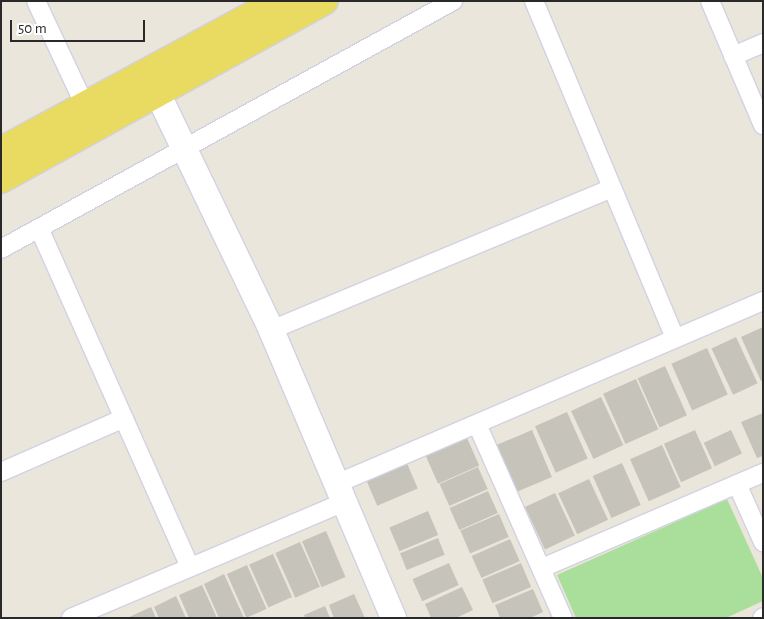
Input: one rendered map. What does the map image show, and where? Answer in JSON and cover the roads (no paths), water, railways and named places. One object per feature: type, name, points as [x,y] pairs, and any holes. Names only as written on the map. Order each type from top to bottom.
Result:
[{"type":"main road","points":[[153,82],[280,1]]},
{"type":"main road","points":[[1,151],[90,116],[153,82],[324,1]]},
{"type":"main road","points":[[1,179],[90,116]]},
{"type":"street","points":[[36,1],[90,116]]},
{"type":"street","points":[[1,249],[453,1]]},
{"type":"street","points":[[534,1],[675,338]]},
{"type":"street","points":[[710,1],[763,125]]},
{"type":"street","points":[[733,56],[763,43]]},
{"type":"street","points":[[153,82],[186,146],[271,330],[394,618]]},
{"type":"street","points":[[271,330],[612,188]]},
{"type":"street","points":[[39,228],[190,567]]},
{"type":"street","points":[[71,618],[190,567],[477,424],[763,301]]},
{"type":"street","points":[[1,472],[124,418]]},
{"type":"street","points":[[477,424],[563,618]]},
{"type":"street","points":[[542,568],[763,473]]},
{"type":"street","points":[[737,484],[763,542]]}]
